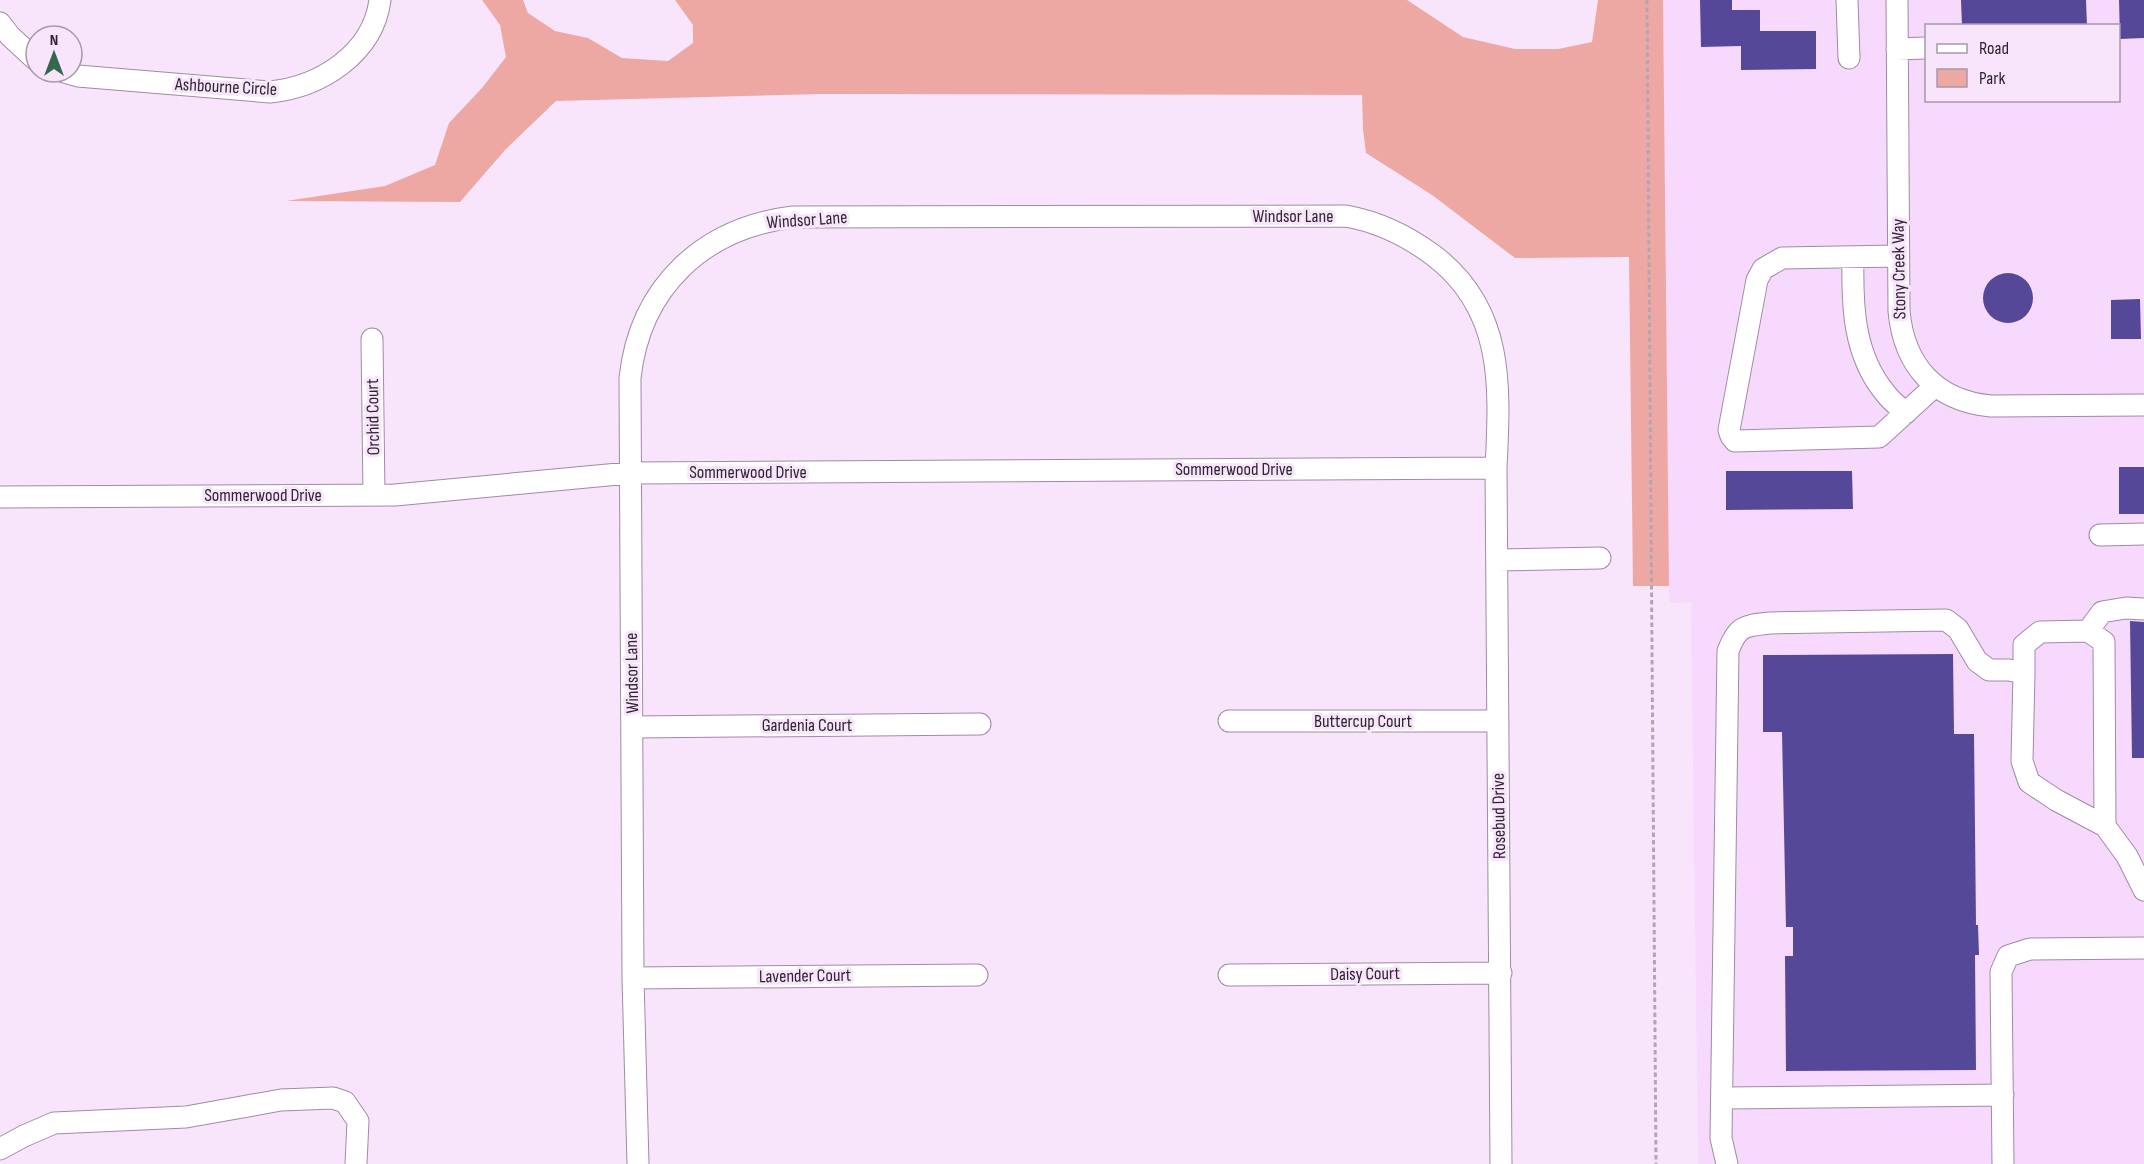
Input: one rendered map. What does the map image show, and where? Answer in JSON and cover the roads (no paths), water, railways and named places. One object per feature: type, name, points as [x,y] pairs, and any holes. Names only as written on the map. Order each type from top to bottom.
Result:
[{"type":"street","name":"Ashbourne Circle","points":[[84,76],[270,92],[284,91],[314,81],[343,63],[360,45],[371,27],[380,0]]},
{"type":"street","points":[[1847,0],[1849,58]]},
{"type":"street","name":"Stony Creek Way","points":[[1897,0],[1900,329],[1905,344],[1920,371],[1935,386],[1952,397],[1982,405],[2144,405]]},
{"type":"street","points":[[0,23],[24,49]]},
{"type":"street","points":[[1897,49],[1925,48]]},
{"type":"street","name":"Windsor Lane","points":[[638,1164],[633,978],[630,378],[639,334],[649,313],[668,281],[687,261],[704,248],[742,228],[776,219],[1346,216],[1386,226],[1414,241],[1444,263],[1462,282],[1476,303],[1491,342],[1498,381],[1497,468]]},
{"type":"street","points":[[1898,256],[1782,258],[1763,269],[1757,280],[1729,430],[1735,441],[1879,438],[1935,386]]},
{"type":"street","points":[[1852,257],[1852,302],[1858,339],[1869,367],[1885,394],[1906,413]]},
{"type":"street","name":"Orchid Court","points":[[372,339],[374,495]]},
{"type":"street","name":"Sommerwood Drive","points":[[0,496],[374,495],[629,473],[1497,468]]},
{"type":"street","name":"Rosebud Drive","points":[[1497,468],[1501,1164]]},
{"type":"street","points":[[2100,535],[2144,534]]},
{"type":"street","points":[[1497,560],[1600,558]]},
{"type":"street","points":[[2088,631],[2103,612],[2126,608],[2144,609]]},
{"type":"street","points":[[1727,1164],[1721,1138],[1728,651],[1734,634],[1744,626],[1770,623],[1946,620],[1958,629],[1977,661],[1989,670],[2025,673]]},
{"type":"street","points":[[2105,826],[2104,642],[2088,631],[2040,632],[2025,645],[2022,761],[2028,782],[2105,826],[2127,856],[2144,890]]},
{"type":"street","name":"Buttercup Court","points":[[1229,721],[1498,721]]},
{"type":"street","name":"Gardenia Court","points":[[633,727],[980,724]]},
{"type":"street","points":[[2003,1164],[2001,972],[2008,956],[2030,949],[2144,948]]},
{"type":"street","name":"Daisy Court","points":[[1229,975],[1501,973]]},
{"type":"street","name":"Lavender Court","points":[[633,978],[977,975]]},
{"type":"street","points":[[1722,1098],[2003,1095]]},
{"type":"street","points":[[0,1149],[54,1123],[186,1118],[281,1100],[333,1098],[345,1102],[358,1121],[356,1164]]}]
